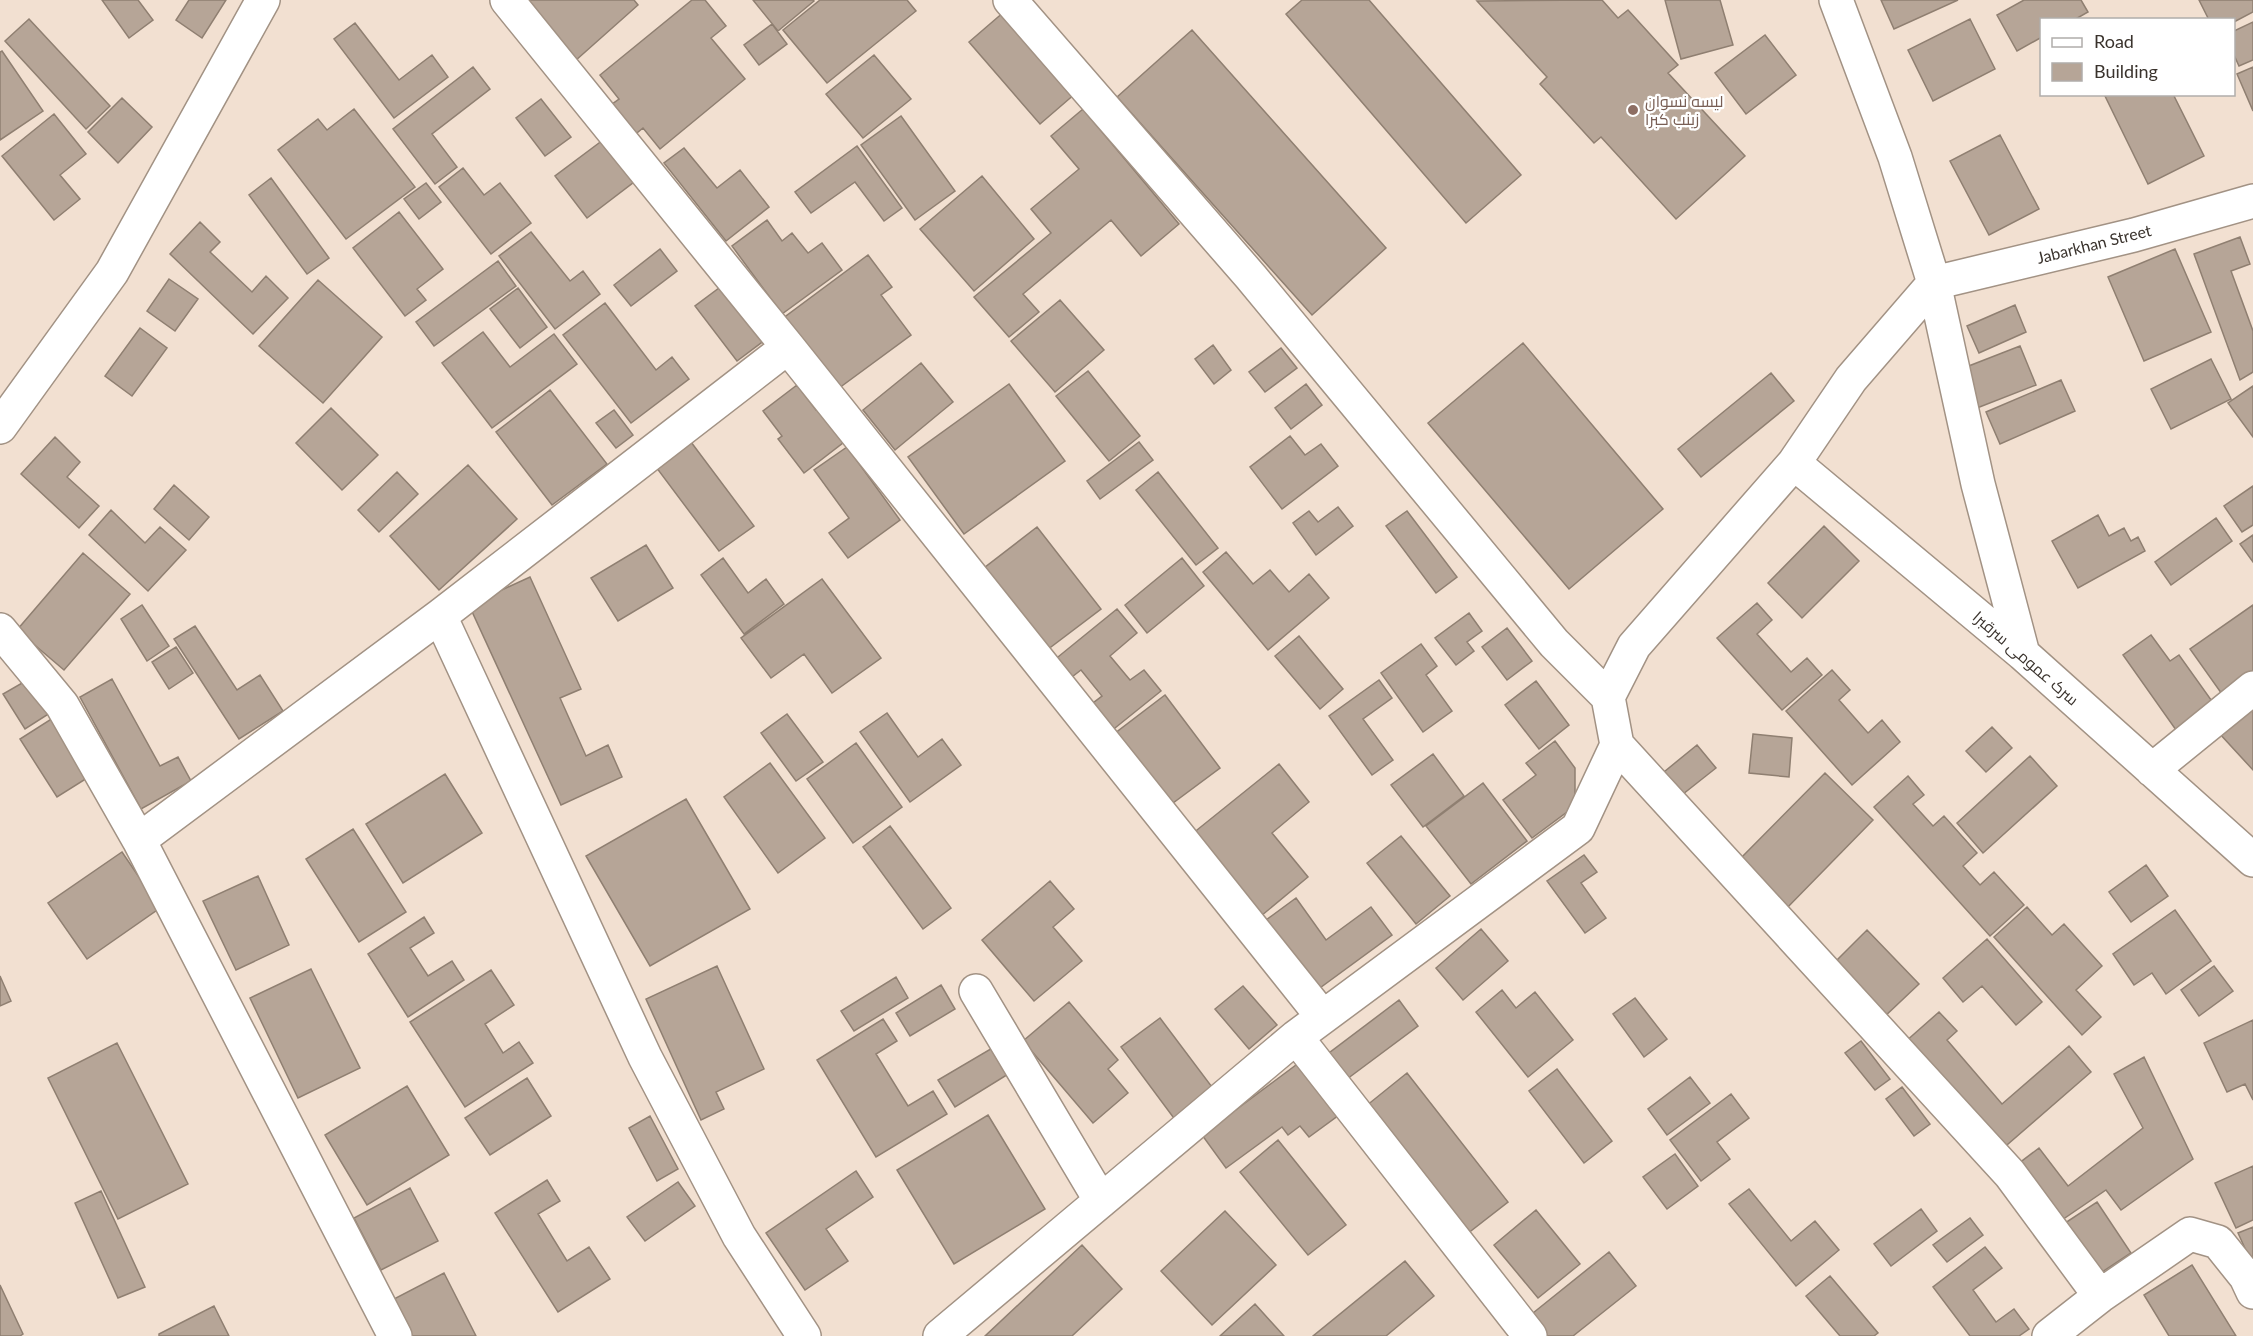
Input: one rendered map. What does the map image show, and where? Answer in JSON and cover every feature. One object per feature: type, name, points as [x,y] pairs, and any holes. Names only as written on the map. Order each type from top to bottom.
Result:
[{"type":"street","points":[[0,427],[112,272],[263,0]]},
{"type":"street","points":[[507,0],[788,347],[1322,1016]]},
{"type":"street","points":[[1010,0],[1251,277],[1554,643],[1608,697],[1617,745],[2010,1174],[2100,1296]]},
{"type":"street","points":[[1836,0],[1895,157],[1934,283],[1978,484],[2023,654]]},
{"type":"street","name":"Jabarkhan Street","points":[[1934,283],[2134,235],[2253,201]]},
{"type":"street","points":[[1608,697],[1634,646],[1794,463],[1851,379],[1934,283]]},
{"type":"street","points":[[140,840],[440,615],[788,347]]},
{"type":"street","name":"سرک عمومی سرقبرا","points":[[1794,463],[2023,654],[2253,860]]},
{"type":"street","points":[[440,615],[645,1057],[739,1236],[804,1336]]},
{"type":"street","points":[[0,630],[62,705],[140,840],[395,1336]]},
{"type":"street","points":[[2152,770],[2253,688]]},
{"type":"street","points":[[940,1336],[1322,1016],[1578,828],[1617,745]]},
{"type":"street","points":[[976,991],[1101,1201]]},
{"type":"street","points":[[1296,1037],[1530,1336]]},
{"type":"street","points":[[2049,1336],[2100,1296],[2190,1234],[2218,1242],[2246,1277],[2253,1292]]},
{"type":"building","points":[[102,0],[138,0],[153,20],[129,38]]},
{"type":"building","points":[[189,0],[226,0],[202,38],[176,20]]},
{"type":"building","points":[[521,0],[634,0],[638,5],[575,61]]},
{"type":"building","points":[[692,0],[705,0],[726,26],[711,38],[745,79],[660,149],[643,128],[632,137],[608,107],[619,99],[600,75]]},
{"type":"building","points":[[753,0],[813,0],[814,1],[778,31]]},
{"type":"building","points":[[820,0],[907,0],[916,11],[827,83],[783,30]]},
{"type":"building","points":[[1302,0],[1369,0],[1521,175],[1466,223],[1286,14]]},
{"type":"building","name":"لیسه نسوان زینب کبرا","points":[[1602,0],[1618,18],[1628,10],[1678,65],[1668,73],[1745,156],[1676,219],[1601,137],[1594,143],[1540,84],[1547,77],[1477,1]]},
{"type":"building","points":[[1665,0],[1720,0],[1733,45],[1681,59]]},
{"type":"building","points":[[1881,0],[1958,0],[1894,29]]},
{"type":"building","points":[[2024,0],[2081,0],[2088,12],[2078,18],[2040,18],[2040,38],[2017,51],[1997,15]]},
{"type":"building","points":[[2199,0],[2253,0],[2253,12],[2235,21],[2235,18],[2208,18]]},
{"type":"building","points":[[1005,11],[1076,93],[1040,124],[969,42]]},
{"type":"building","points":[[29,19],[110,106],[86,129],[5,41]]},
{"type":"building","points":[[1970,19],[1995,69],[1933,101],[1908,50]]},
{"type":"building","points":[[2253,22],[2253,60],[2239,66],[2235,57],[2235,31]]},
{"type":"building","points":[[355,23],[399,80],[432,55],[448,77],[394,118],[334,39]]},
{"type":"building","points":[[772,24],[787,44],[759,65],[744,45]]},
{"type":"building","points":[[1192,30],[1386,248],[1312,315],[1117,97]]},
{"type":"building","points":[[1765,35],[1796,75],[1746,114],[1715,73]]},
{"type":"building","points":[[2,51],[43,111],[0,140],[0,52]]},
{"type":"building","points":[[874,55],[911,99],[863,138],[826,94]]},
{"type":"building","points":[[473,67],[490,89],[432,134],[457,167],[435,184],[393,129]]},
{"type":"building","points":[[2253,67],[2253,111],[2237,74]]},
{"type":"building","points":[[2105,96],[2174,96],[2204,156],[2148,184]]},
{"type":"building","points":[[122,98],[152,127],[118,163],[88,132]]},
{"type":"building","points":[[541,99],[571,137],[545,156],[516,118]]},
{"type":"building","points":[[354,109],[415,187],[346,239],[278,150],[318,119],[327,130]]},
{"type":"building","points":[[1083,109],[1179,224],[1141,256],[1111,220],[1023,294],[1039,312],[1009,337],[974,297],[1051,233],[1031,209],[1079,169],[1051,136]]},
{"type":"building","points":[[54,114],[86,154],[60,175],[80,199],[54,220],[2,156]]},
{"type":"building","points":[[901,116],[955,191],[915,220],[861,145]]},
{"type":"building","points":[[2000,135],[2039,209],[1989,235],[1950,161]]},
{"type":"building","points":[[603,140],[634,182],[587,218],[555,176]]},
{"type":"building","points":[[857,146],[902,208],[884,221],[855,182],[811,213],[795,192]]},
{"type":"building","points":[[684,148],[717,188],[740,170],[769,207],[726,241],[664,163]]},
{"type":"building","points":[[463,168],[484,195],[500,183],[531,223],[491,254],[439,187]]},
{"type":"building","points":[[982,176],[1034,239],[974,291],[920,229]]},
{"type":"building","points":[[271,178],[329,258],[307,274],[249,195]]},
{"type":"building","points":[[426,183],[441,202],[419,219],[404,199]]},
{"type":"building","points":[[399,212],[443,269],[417,289],[426,300],[405,316],[353,248]]},
{"type":"building","points":[[767,220],[782,241],[792,233],[808,253],[822,243],[842,270],[782,314],[732,246]]},
{"type":"building","points":[[200,222],[220,242],[210,252],[252,292],[266,276],[288,298],[253,334],[170,254]]},
{"type":"building","points":[[531,232],[570,281],[583,271],[600,294],[555,329],[499,256]]},
{"type":"building","points":[[2240,237],[2250,264],[2231,271],[2253,331],[2253,372],[2240,380],[2194,254]]},
{"type":"building","points":[[660,249],[677,271],[631,306],[614,285]]},
{"type":"building","points":[[2175,249],[2211,332],[2144,361],[2108,277]]},
{"type":"building","points":[[868,255],[892,287],[881,295],[911,335],[835,391],[782,319]]},
{"type":"building","points":[[498,261],[516,286],[434,346],[416,322]]},
{"type":"building","points":[[169,279],[198,299],[175,331],[147,311]]},
{"type":"building","points":[[318,280],[382,337],[323,403],[259,346]]},
{"type":"building","points":[[727,282],[769,337],[737,361],[695,306]]},
{"type":"building","points":[[518,288],[547,327],[520,348],[490,309]]},
{"type":"building","points":[[1060,300],[1104,350],[1055,392],[1011,341]]},
{"type":"building","points":[[605,303],[656,370],[672,357],[689,379],[631,423],[563,335]]},
{"type":"building","points":[[2015,305],[2026,332],[1979,353],[1967,326]]},
{"type":"building","points":[[140,328],[167,348],[132,396],[105,376]]},
{"type":"building","points":[[483,332],[510,367],[554,334],[577,364],[492,428],[442,363]]},
{"type":"building","points":[[1523,343],[1663,509],[1569,589],[1428,423]]},
{"type":"building","points":[[1213,345],[1231,370],[1214,384],[1195,359]]},
{"type":"building","points":[[2020,346],[2036,385],[1977,408],[1961,369]]},
{"type":"building","points":[[1281,348],[1297,368],[1265,392],[1249,372]]},
{"type":"building","points":[[2211,359],[2231,399],[2171,429],[2151,389]]},
{"type":"building","points":[[921,363],[953,402],[895,450],[863,410]]},
{"type":"building","points":[[1088,371],[1140,436],[1109,461],[1056,396]]},
{"type":"building","points":[[1771,373],[1794,401],[1701,477],[1678,449]]},
{"type":"building","points":[[2061,380],[2075,411],[2000,444],[1986,412]]},
{"type":"building","points":[[1009,384],[1065,461],[964,534],[908,457]]},
{"type":"building","points":[[1306,384],[1322,405],[1291,429],[1275,408]]},
{"type":"building","points":[[797,385],[816,410],[822,405],[848,439],[804,473],[778,439],[782,436],[763,411]]},
{"type":"building","points":[[2253,386],[2253,437],[2228,403]]},
{"type":"building","points":[[550,390],[607,464],[552,505],[496,432]]},
{"type":"building","points":[[331,408],[378,455],[342,490],[296,443]]},
{"type":"building","points":[[614,410],[633,435],[616,448],[596,423]]},
{"type":"building","points":[[1290,436],[1305,455],[1321,444],[1338,466],[1282,509],[1250,467]]},
{"type":"building","points":[[55,437],[80,462],[67,477],[99,506],[79,528],[21,474]]},
{"type":"building","points":[[688,438],[754,526],[719,551],[653,463]]},
{"type":"building","points":[[1139,442],[1153,460],[1100,499],[1087,481]]},
{"type":"building","points":[[847,447],[900,520],[848,558],[829,533],[849,518],[814,470]]},
{"type":"building","points":[[468,465],[517,519],[439,590],[390,536]]},
{"type":"building","points":[[397,472],[418,494],[379,532],[358,510]]},
{"type":"building","points":[[1158,472],[1218,548],[1196,565],[1136,490]]},
{"type":"building","points":[[174,485],[209,517],[189,540],[154,509]]},
{"type":"building","points":[[2253,486],[2253,525],[2242,532],[2224,506]]},
{"type":"building","points":[[1338,507],[1353,526],[1316,555],[1293,523],[1309,511],[1318,522]]},
{"type":"building","points":[[111,510],[145,543],[160,527],[186,550],[148,591],[89,535]]},
{"type":"building","points":[[1407,511],[1457,577],[1436,593],[1386,526]]},
{"type":"building","points":[[2098,515],[2109,536],[2124,528],[2131,541],[2138,537],[2145,551],[2078,588],[2052,541]]},
{"type":"building","points":[[2216,518],[2232,541],[2171,585],[2155,562]]},
{"type":"building","points":[[1824,526],[1859,561],[1802,618],[1768,583]]},
{"type":"building","points":[[1037,527],[1101,609],[1047,650],[984,568]]},
{"type":"building","points":[[2253,535],[2253,562],[2240,544]]},
{"type":"building","points":[[646,545],[673,588],[618,621],[591,578]]},
{"type":"building","points":[[1226,552],[1253,584],[1270,570],[1289,592],[1309,574],[1329,598],[1268,650],[1203,572]]},
{"type":"building","points":[[83,553],[130,594],[64,670],[17,630]]},
{"type":"building","points":[[723,558],[748,593],[766,579],[784,604],[744,634],[701,575]]},
{"type":"building","points":[[1182,558],[1204,586],[1147,633],[1125,605]]},
{"type":"building","points":[[530,577],[581,689],[560,698],[586,756],[608,745],[622,777],[561,805],[469,605]]},
{"type":"building","points":[[822,579],[881,658],[832,693],[804,654],[771,678],[741,638]]},
{"type":"building","points":[[1757,603],[1772,620],[1757,634],[1791,672],[1807,658],[1822,675],[1782,710],[1717,638]]},
{"type":"building","points":[[142,605],[169,646],[147,661],[121,619]]},
{"type":"building","points":[[2253,605],[2253,676],[2224,697],[2190,649]]},
{"type":"building","points":[[1117,609],[1137,633],[1110,656],[1130,680],[1144,670],[1161,691],[1110,732],[1089,706],[1102,696],[1081,670],[1068,680],[1053,661]]},
{"type":"building","points":[[1469,613],[1482,631],[1467,642],[1474,651],[1456,665],[1435,638]]},
{"type":"building","points":[[195,626],[237,690],[260,675],[283,711],[239,739],[174,639]]},
{"type":"building","points":[[1507,628],[1532,661],[1507,680],[1482,647]]},
{"type":"building","points":[[2151,635],[2170,661],[2179,655],[2214,704],[2176,730],[2123,655]]},
{"type":"building","points":[[1299,636],[1343,689],[1320,709],[1275,656]]},
{"type":"building","points":[[1421,644],[1437,666],[1426,675],[1452,711],[1423,732],[1381,673]]},
{"type":"building","points":[[176,647],[193,673],[169,689],[152,662]]},
{"type":"building","points":[[1832,670],[1850,690],[1839,700],[1868,733],[1882,720],[1900,742],[1852,785],[1786,711]]},
{"type":"building","points":[[29,679],[50,713],[25,729],[3,694]]},
{"type":"building","points":[[112,679],[160,766],[178,757],[191,781],[141,809],[80,697]]},
{"type":"building","points":[[1379,680],[1392,698],[1363,719],[1393,760],[1372,775],[1329,716]]},
{"type":"building","points":[[1536,681],[1569,725],[1539,749],[1505,705]]},
{"type":"building","points":[[1165,695],[1220,768],[1169,806],[1114,734]]},
{"type":"building","points":[[2253,702],[2253,770],[2219,733]]},
{"type":"building","points":[[887,713],[918,757],[942,739],[961,765],[910,802],[860,732]]},
{"type":"building","points":[[787,714],[823,762],[796,781],[761,733]]},
{"type":"building","points":[[56,716],[92,775],[57,797],[20,739]]},
{"type":"building","points":[[1992,727],[2012,748],[1986,772],[1966,751]]},
{"type":"building","points":[[1753,734],[1792,738],[1789,777],[1749,773]]},
{"type":"building","points":[[1555,741],[1575,768],[1575,806],[1532,838],[1503,800],[1536,775],[1526,763]]},
{"type":"building","points":[[856,743],[902,807],[853,843],[807,779]]},
{"type":"building","points":[[1697,745],[1716,768],[1678,798],[1659,776]]},
{"type":"building","points":[[1433,754],[1464,796],[1423,827],[1391,785]]},
{"type":"building","points":[[2030,756],[2057,786],[1983,853],[1957,823]]},
{"type":"building","points":[[770,763],[825,838],[778,873],[724,797]]},
{"type":"building","points":[[1279,764],[1309,802],[1272,833],[1308,877],[1255,921],[1187,838]]},
{"type":"building","points":[[1825,773],[1873,820],[1784,911],[1735,864]]},
{"type":"building","points":[[445,774],[482,833],[403,883],[366,824]]},
{"type":"building","points":[[1908,776],[1924,795],[1913,804],[1933,826],[1944,816],[1977,853],[1963,866],[1980,885],[1994,872],[2024,905],[1990,936],[1874,807]]},
{"type":"building","points":[[1483,783],[1527,841],[1471,884],[1426,826]]},
{"type":"building","points":[[686,799],[750,909],[650,966],[586,856]]},
{"type":"building","points":[[890,826],[951,908],[923,929],[863,847]]},
{"type":"building","points":[[353,829],[406,912],[359,942],[306,859]]},
{"type":"building","points":[[1401,836],[1450,896],[1416,924],[1367,863]]},
{"type":"building","points":[[122,852],[160,908],[87,959],[48,903]]},
{"type":"building","points":[[1584,855],[1597,872],[1581,883],[1606,918],[1585,933],[1547,881]]},
{"type":"building","points":[[2146,865],[2168,896],[2131,922],[2109,892]]},
{"type":"building","points":[[258,876],[289,945],[236,970],[203,901]]},
{"type":"building","points":[[1050,881],[1074,909],[1053,927],[1082,961],[1034,1001],[982,940]]},
{"type":"building","points":[[1296,898],[1326,940],[1371,907],[1392,935],[1313,993],[1262,923]]},
{"type":"building","points":[[2027,907],[2052,935],[2064,924],[2102,966],[2076,990],[2101,1017],[2082,1035],[1994,937]]},
{"type":"building","points":[[2175,910],[2211,961],[2166,994],[2152,973],[2134,985],[2113,954]]},
{"type":"building","points":[[424,917],[434,933],[410,948],[428,976],[452,961],[464,980],[408,1017],[368,954]]},
{"type":"building","points":[[1481,929],[1508,961],[1463,1000],[1436,968]]},
{"type":"building","points":[[1867,930],[1919,984],[1882,1019],[1831,966]]},
{"type":"building","points":[[1987,939],[2042,1002],[2016,1025],[1982,986],[1963,1002],[1943,978]]},
{"type":"building","points":[[717,966],[764,1069],[716,1092],[724,1109],[701,1120],[646,999]]},
{"type":"building","points":[[2214,966],[2233,991],[2199,1016],[2181,990]]},
{"type":"building","points":[[311,969],[360,1068],[298,1098],[250,998]]},
{"type":"building","points":[[491,970],[514,1005],[485,1024],[503,1053],[519,1042],[533,1063],[465,1107],[410,1022]]},
{"type":"building","points":[[0,976],[11,1001],[0,1006]]},
{"type":"building","points":[[896,977],[908,998],[854,1031],[841,1011]]},
{"type":"building","points":[[941,985],[955,1009],[910,1036],[896,1013]]},
{"type":"building","points":[[1243,986],[1277,1025],[1249,1049],[1215,1009]]},
{"type":"building","points":[[1502,990],[1516,1008],[1535,992],[1573,1040],[1528,1077],[1476,1012]]},
{"type":"building","points":[[1635,998],[1667,1039],[1644,1057],[1613,1014]]},
{"type":"building","points":[[1399,1000],[1418,1026],[1343,1082],[1325,1056]]},
{"type":"building","points":[[1069,1002],[1118,1060],[1108,1069],[1128,1093],[1093,1123],[1023,1041]]},
{"type":"building","points":[[1939,1012],[1957,1031],[1947,1040],[2002,1104],[2069,1046],[2091,1072],[2000,1151],[1905,1042]]},
{"type":"building","points":[[1160,1018],[1215,1091],[1176,1121],[1121,1047]]},
{"type":"building","points":[[883,1019],[897,1041],[876,1054],[908,1106],[933,1091],[947,1114],[876,1157],[817,1060]]},
{"type":"building","points":[[2253,1020],[2253,1100],[2245,1084],[2227,1092],[2204,1043]]},
{"type":"building","points":[[1861,1041],[1890,1079],[1875,1090],[1845,1053]]},
{"type":"building","points":[[117,1043],[188,1184],[118,1219],[48,1078]]},
{"type":"building","points":[[994,1047],[1010,1073],[955,1107],[938,1080]]},
{"type":"building","points":[[2144,1057],[2193,1159],[2121,1210],[2106,1190],[2056,1224],[2014,1167],[2039,1148],[2068,1186],[2143,1128],[2114,1074]]},
{"type":"building","points":[[1300,1062],[1339,1115],[1309,1137],[1300,1126],[1288,1135],[1282,1127],[1226,1168],[1202,1135]]},
{"type":"building","points":[[1557,1069],[1612,1141],[1584,1163],[1529,1091]]},
{"type":"building","points":[[1407,1073],[1508,1202],[1467,1234],[1366,1106]]},
{"type":"building","points":[[1690,1077],[1710,1103],[1667,1135],[1648,1109]]},
{"type":"building","points":[[527,1078],[551,1116],[490,1155],[465,1118]]},
{"type":"building","points":[[407,1086],[449,1155],[367,1205],[325,1135]]},
{"type":"building","points":[[1902,1087],[1930,1124],[1914,1136],[1886,1099]]},
{"type":"building","points":[[1731,1094],[1749,1118],[1717,1142],[1730,1159],[1701,1181],[1670,1140]]},
{"type":"building","points":[[988,1115],[1045,1209],[954,1264],[897,1170]]},
{"type":"building","points":[[650,1116],[678,1169],[657,1181],[629,1128]]},
{"type":"building","points":[[1278,1140],[1346,1225],[1308,1255],[1240,1172]]},
{"type":"building","points":[[1675,1154],[1698,1186],[1667,1209],[1643,1177]]},
{"type":"building","points":[[2253,1166],[2253,1220],[2236,1228],[2215,1183]]},
{"type":"building","points":[[856,1171],[873,1197],[826,1229],[848,1261],[805,1290],[766,1233]]},
{"type":"building","points":[[547,1180],[560,1201],[538,1214],[567,1261],[589,1247],[610,1279],[558,1312],[495,1213]]},
{"type":"building","points":[[678,1182],[695,1206],[645,1241],[627,1217]]},
{"type":"building","points":[[410,1188],[438,1241],[381,1270],[354,1218]]},
{"type":"building","points":[[1749,1189],[1791,1241],[1815,1221],[1839,1250],[1796,1286],[1729,1204]]},
{"type":"building","points":[[101,1191],[145,1287],[118,1298],[75,1203]]},
{"type":"building","points":[[2097,1202],[2131,1253],[2096,1276],[2062,1225]]},
{"type":"building","points":[[1921,1209],[1937,1231],[1891,1266],[1874,1244]]},
{"type":"building","points":[[1536,1210],[1580,1264],[1538,1298],[1494,1245]]},
{"type":"building","points":[[1225,1211],[1276,1265],[1212,1325],[1161,1271]]},
{"type":"building","points":[[1970,1218],[1983,1235],[1947,1262],[1933,1245]]},
{"type":"building","points":[[2253,1227],[2253,1266],[2238,1233]]},
{"type":"building","points":[[1082,1245],[1122,1289],[1072,1336],[985,1336]]},
{"type":"building","points":[[1985,1247],[2002,1268],[1973,1290],[1996,1322],[2014,1309],[2029,1329],[2019,1336],[1970,1336],[1933,1287]]},
{"type":"building","points":[[1609,1252],[1636,1286],[1573,1336],[1543,1336],[1528,1317]]},
{"type":"building","points":[[1405,1261],[1434,1296],[1386,1336],[1313,1336]]},
{"type":"building","points":[[2192,1265],[2236,1336],[2169,1336],[2144,1295]]},
{"type":"building","points":[[444,1273],[476,1336],[410,1336],[392,1300]]},
{"type":"building","points":[[1830,1276],[1878,1333],[1874,1336],[1840,1336],[1806,1296]]},
{"type":"building","points":[[0,1285],[23,1334],[20,1336],[0,1336]]},
{"type":"building","points":[[1255,1304],[1284,1336],[1220,1336]]},
{"type":"building","points":[[214,1306],[229,1336],[159,1336],[159,1334]]},
{"type":"place","name":"لیسه نسوان زینب کبرا","points":[[1633,110]]}]
